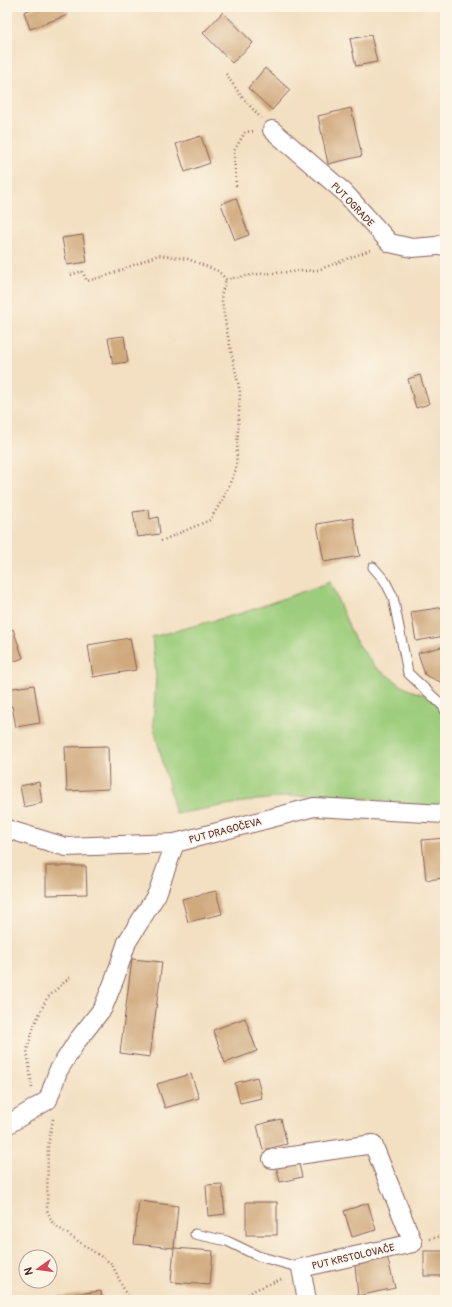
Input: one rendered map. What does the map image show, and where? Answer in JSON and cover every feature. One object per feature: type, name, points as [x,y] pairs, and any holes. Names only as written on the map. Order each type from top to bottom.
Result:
[{"type":"street","name":"PUT OGRADE","points":[[272,130],[344,192],[390,243]]},
{"type":"street","points":[[390,243],[412,248],[437,246],[445,243]]},
{"type":"street","name":"PUT DRAGOČEVA","points":[[7,829],[66,847],[175,843],[314,807],[445,814]]},
{"type":"street","points":[[7,1125],[48,1100],[58,1071],[77,1041],[103,1008],[127,942],[157,894],[175,843]]},
{"type":"street","name":"PUT KRSTOLOVAČE","points":[[272,1159],[373,1144],[414,1243],[301,1268],[307,1300]]},
{"type":"lane","points":[[373,567],[385,581],[393,597],[408,672],[443,706],[445,710]]},
{"type":"lane","points":[[196,1234],[227,1241],[258,1256],[301,1268]]},
{"type":"path","points":[[226,74],[241,96],[272,130]]},
{"type":"path","points":[[236,186],[234,151],[245,132],[272,130]]},
{"type":"path","points":[[71,275],[82,271],[87,281],[158,255],[188,259],[218,272],[226,279],[259,274],[318,270],[390,243]]},
{"type":"path","points":[[160,540],[210,520],[223,500],[236,469],[240,392],[227,332],[221,295],[226,279]]},
{"type":"path","points":[[35,1108],[26,1050],[35,1023],[47,998],[70,977]]},
{"type":"path","points":[[54,1114],[48,1146],[47,1210],[53,1224],[112,1264],[126,1292],[133,1300]]},
{"type":"path","points":[[237,1300],[257,1289],[286,1277],[301,1268]]},
{"type":"green space","points":[[330,582],[354,638],[375,667],[407,689],[428,696],[439,706],[445,721],[445,809],[327,794],[290,796],[250,801],[176,814],[153,724],[156,676],[152,637],[242,613]]},
{"type":"building","points":[[36,7],[64,7],[68,15],[30,29],[24,12]]},
{"type":"building","points":[[223,12],[253,43],[232,63],[203,33]]},
{"type":"building","points":[[371,35],[377,62],[356,66],[350,39]]},
{"type":"building","points":[[265,68],[290,90],[272,110],[248,88]]},
{"type":"building","points":[[351,108],[362,156],[328,164],[318,116]]},
{"type":"building","points":[[201,136],[210,163],[185,172],[176,144]]},
{"type":"building","points":[[236,198],[249,235],[235,240],[221,204]]},
{"type":"building","points":[[83,235],[87,262],[67,265],[62,238]]},
{"type":"building","points":[[124,336],[128,362],[113,364],[108,338]]},
{"type":"building","points":[[420,375],[429,404],[416,408],[408,379]]},
{"type":"building","points":[[149,510],[150,519],[158,517],[160,534],[137,537],[133,512]]},
{"type":"building","points":[[353,518],[360,556],[324,562],[317,524]]},
{"type":"building","points":[[445,607],[445,636],[416,641],[411,612]]},
{"type":"building","points":[[13,629],[23,658],[7,664],[7,631]]},
{"type":"building","points":[[130,638],[136,670],[93,677],[88,645]]},
{"type":"building","points":[[445,646],[445,683],[443,683],[425,675],[418,653]]},
{"type":"building","points":[[34,685],[40,723],[16,727],[12,706],[7,707],[7,689]]},
{"type":"building","points":[[108,746],[109,789],[67,791],[65,747]]},
{"type":"building","points":[[39,782],[42,803],[24,807],[20,786]]},
{"type":"building","points":[[445,838],[445,878],[426,880],[422,840]]},
{"type":"building","points":[[46,866],[86,866],[87,894],[46,895]]},
{"type":"building","points":[[216,891],[222,914],[188,922],[182,899]]},
{"type":"building","points":[[132,959],[162,962],[150,1057],[120,1053]]},
{"type":"building","points":[[245,1018],[257,1051],[225,1063],[213,1030]]},
{"type":"building","points":[[191,1074],[199,1098],[165,1108],[157,1084]]},
{"type":"building","points":[[257,1077],[262,1098],[240,1103],[235,1083]]},
{"type":"building","points":[[281,1119],[287,1144],[263,1150],[257,1125]]},
{"type":"building","points":[[298,1160],[302,1177],[280,1182],[276,1166]]},
{"type":"building","points":[[222,1184],[225,1214],[208,1216],[206,1185]]},
{"type":"building","points":[[139,1201],[178,1206],[174,1248],[134,1244]]},
{"type":"building","points":[[246,1202],[277,1202],[277,1235],[246,1235]]},
{"type":"building","points":[[368,1203],[376,1230],[352,1237],[344,1211]]},
{"type":"building","points":[[174,1248],[213,1251],[210,1285],[171,1282]]},
{"type":"building","points":[[424,1251],[445,1251],[445,1276],[424,1276]]},
{"type":"building","points":[[354,1256],[387,1256],[395,1288],[358,1296]]},
{"type":"building","points":[[101,1291],[102,1300],[53,1300],[52,1297]]}]
